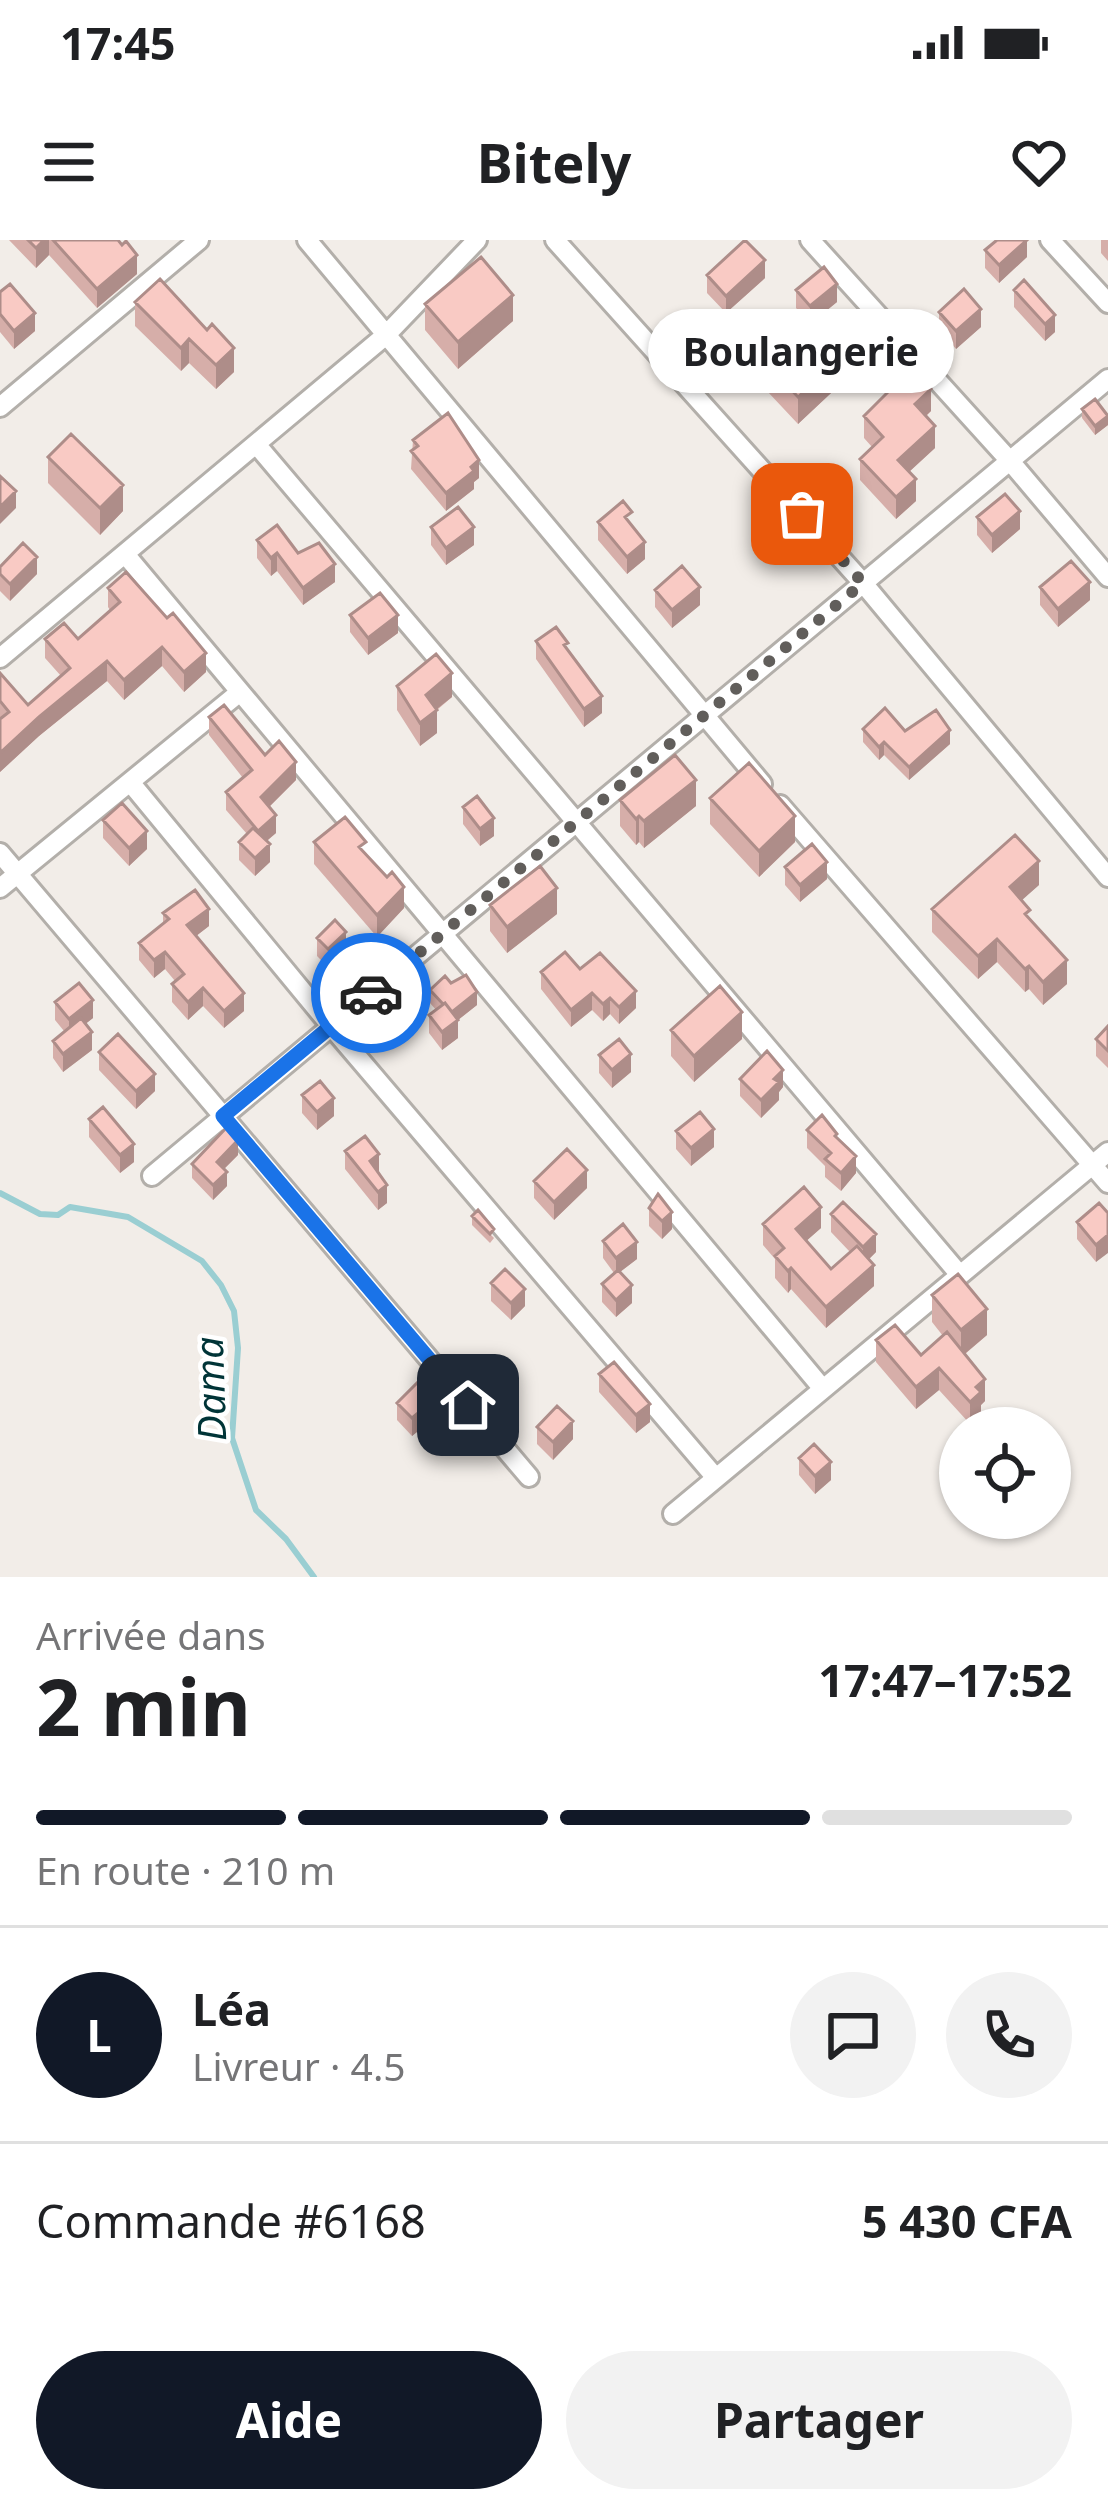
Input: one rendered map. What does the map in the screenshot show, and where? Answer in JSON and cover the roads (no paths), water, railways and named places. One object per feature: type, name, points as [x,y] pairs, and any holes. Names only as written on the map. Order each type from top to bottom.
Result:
[{"type":"street","points":[[0,407],[199,240]]},
{"type":"street","points":[[307,240],[703,716],[1100,1158],[1108,1183]]},
{"type":"street","points":[[0,658],[386,335],[477,240]]},
{"type":"street","points":[[555,240],[863,583],[1108,877]]},
{"type":"street","points":[[810,240],[1108,577]]},
{"type":"street","points":[[1049,240],[1108,304]]},
{"type":"street","points":[[152,1176],[1108,379]]},
{"type":"street","points":[[256,444],[960,1275]]},
{"type":"street","points":[[125,554],[823,1389]]},
{"type":"street","points":[[0,888],[240,692]]},
{"type":"street","points":[[130,782],[716,1478]]},
{"type":"street","points":[[0,853],[529,1477]]},
{"type":"street","points":[[673,1514],[1100,1158]]},
{"type":"waterway","name":"Dama","points":[[0,1193],[40,1214],[58,1215],[70,1207],[128,1217],[202,1261],[234,1311],[238,1348],[232,1438],[256,1510],[286,1539],[314,1577]]},
{"type":"place","name":"Boulangerie","points":[[802,514]]}]
